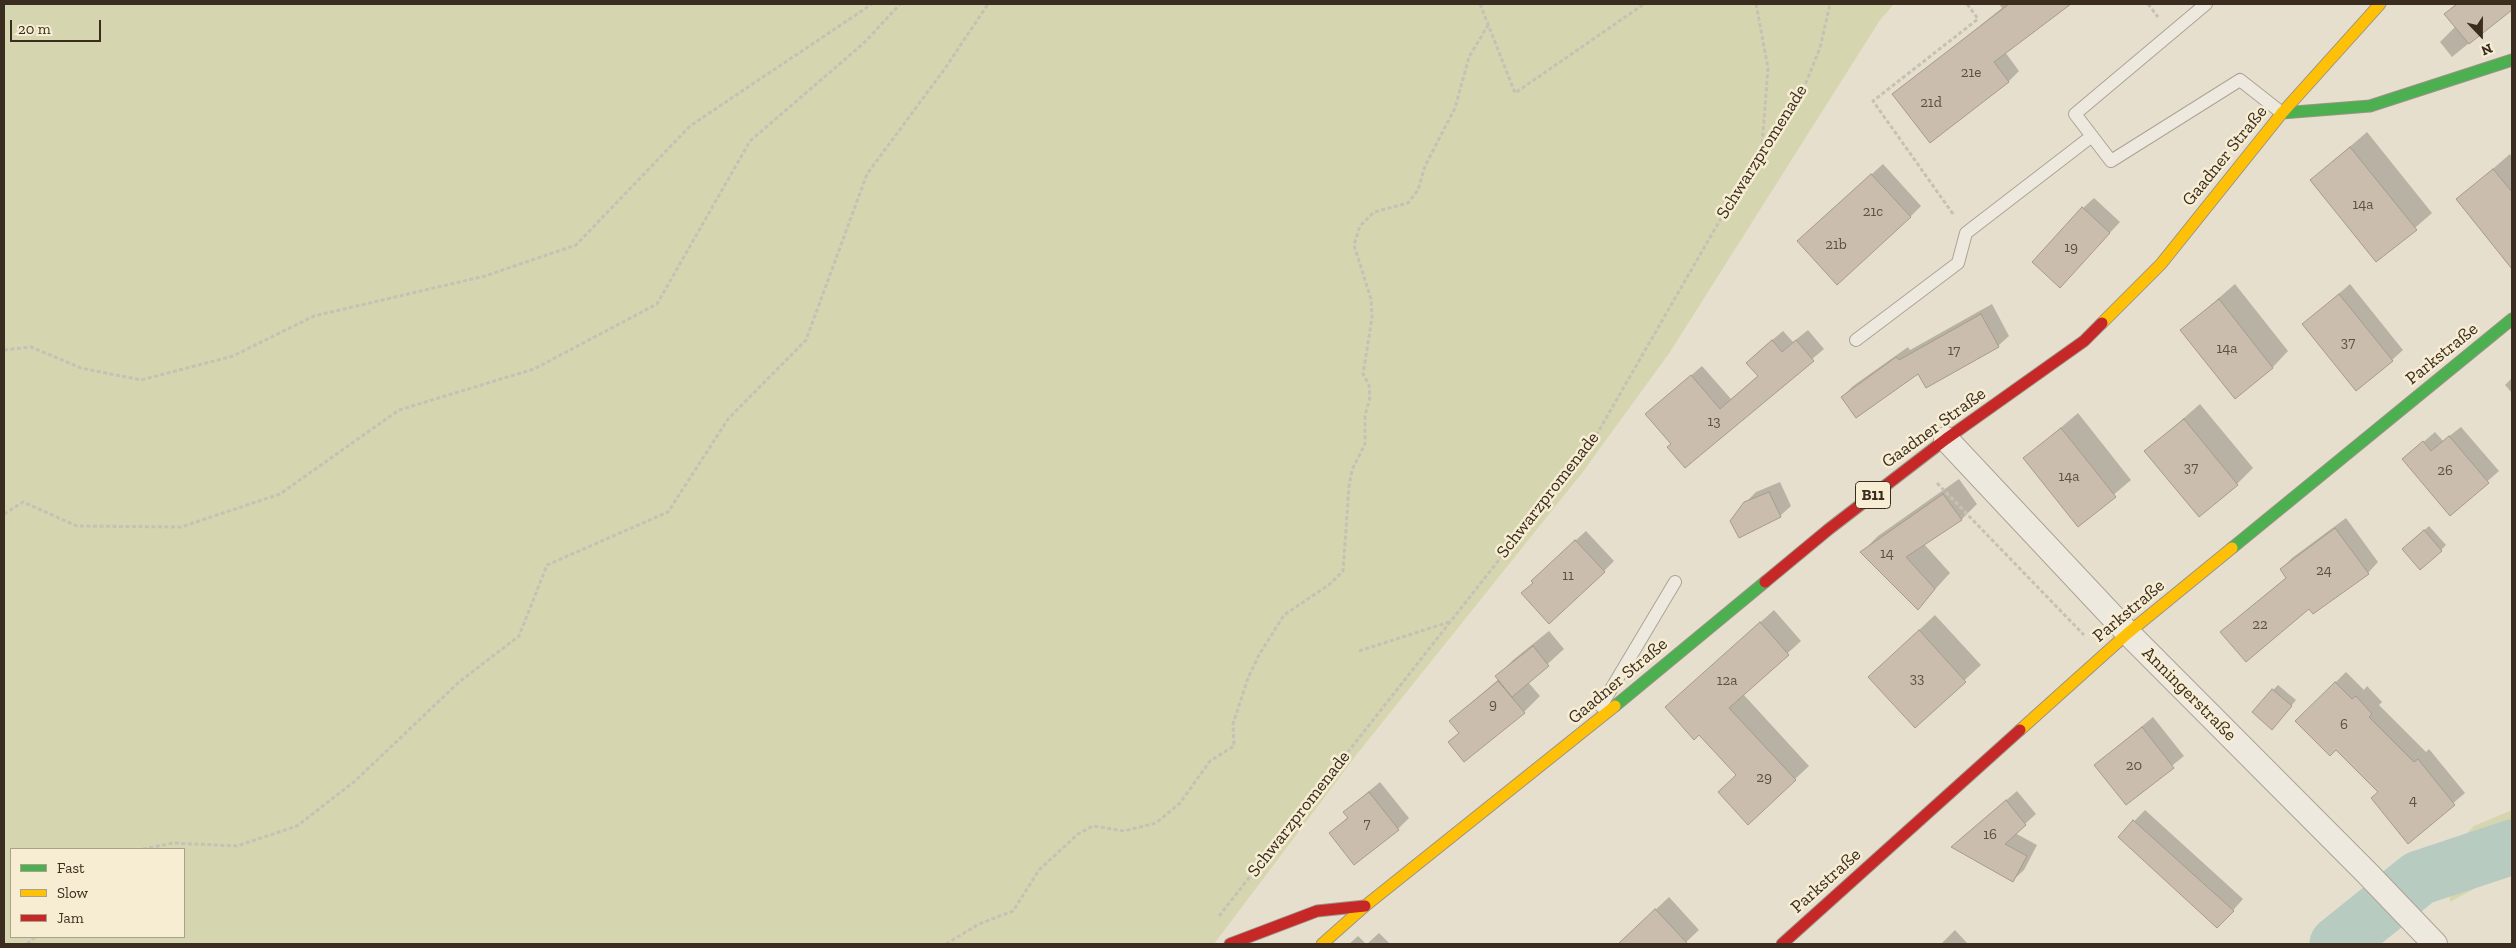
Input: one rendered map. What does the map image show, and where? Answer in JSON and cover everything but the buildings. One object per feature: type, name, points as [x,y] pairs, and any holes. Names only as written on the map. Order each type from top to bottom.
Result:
[{"type":"main road","name":"Gaadner Straße","points":[[1322,944],[1365,906],[1587,729],[1829,529],[1946,439],[2084,341],[2160,264],[2282,114],[2380,4]]},
{"type":"main road","points":[[2282,114],[2370,106],[2512,60]]},
{"type":"main road","name":"Parkstraße","points":[[1782,944],[2128,633],[2512,319]]},
{"type":"main road","points":[[1230,944],[1318,911],[1365,906]]},
{"type":"street","name":"Anningerstraße","points":[[1946,439],[2128,633],[2435,944]]},
{"type":"lane","points":[[2206,4],[2075,114],[2111,161],[2240,80],[2282,114]]},
{"type":"lane","points":[[1856,340],[1958,263],[1966,233],[2092,136]]},
{"type":"lane","points":[[1587,729],[1675,582]]},
{"type":"path","points":[[4,350],[31,347],[81,368],[141,380],[233,356],[314,316],[485,276],[576,245],[690,126],[872,4]]},
{"type":"path","points":[[4,514],[23,502],[77,526],[181,526],[280,494],[398,410],[534,369],[658,304],[750,141],[865,42],[900,4]]},
{"type":"path","points":[[147,848],[173,843],[237,846],[297,826],[355,781],[459,682],[519,636],[547,565],[668,512],[728,418],[806,340],[867,174],[946,67],[988,4]]},
{"type":"path","points":[[1480,4],[1515,94],[1644,4]]},
{"type":"path","points":[[1756,4],[1768,68],[1762,147]]},
{"type":"path","name":"Schwarzpromenade","points":[[1215,921],[1594,439],[1762,147],[1805,85],[1820,48],[1830,4]]},
{"type":"path","points":[[1966,233],[1873,101],[1978,19],[1967,4]]},
{"type":"path","points":[[946,944],[979,924],[1013,911],[1039,870],[1078,834],[1093,826],[1124,831],[1156,823],[1180,804],[1210,761],[1234,746],[1233,724],[1248,678],[1259,655],[1284,615],[1330,584],[1343,571],[1349,486],[1352,470],[1365,444],[1365,416],[1370,397],[1370,385],[1363,374],[1372,318],[1371,299],[1354,245],[1360,226],[1374,212],[1408,203],[1418,190],[1425,166],[1455,108],[1469,57],[1488,25]]},
{"type":"path","points":[[1935,482],[2103,655]]},
{"type":"path","points":[[1359,651],[1450,622]]},
{"type":"green space","points":[[4,4],[1894,4],[1880,20],[1670,352],[1582,473],[1357,754],[1214,944],[4,944]]},
{"type":"green space","points":[[2512,810],[2512,868],[2450,902],[2447,853],[2474,826]]},
{"type":"waterway","points":[[2337,944],[2419,878],[2512,847]]},
{"type":"traffic: fast","points":[[2282,113],[2370,106],[2512,60]]},
{"type":"traffic: fast","points":[[2232,548],[2512,319]]},
{"type":"traffic: fast","points":[[1615,706],[1765,582]]},
{"type":"traffic: slow","points":[[2102,323],[2161,264],[2282,113],[2380,4]]},
{"type":"traffic: slow","points":[[2020,730],[2128,633],[2232,548]]},
{"type":"traffic: slow","points":[[1322,944],[1365,906],[1615,706]]},
{"type":"traffic: jam","points":[[1765,582],[1829,529],[1946,439],[2084,341],[2102,323]]},
{"type":"traffic: jam","points":[[1782,944],[2020,730]]},
{"type":"traffic: jam","points":[[1230,944],[1317,911],[1365,906]]}]
